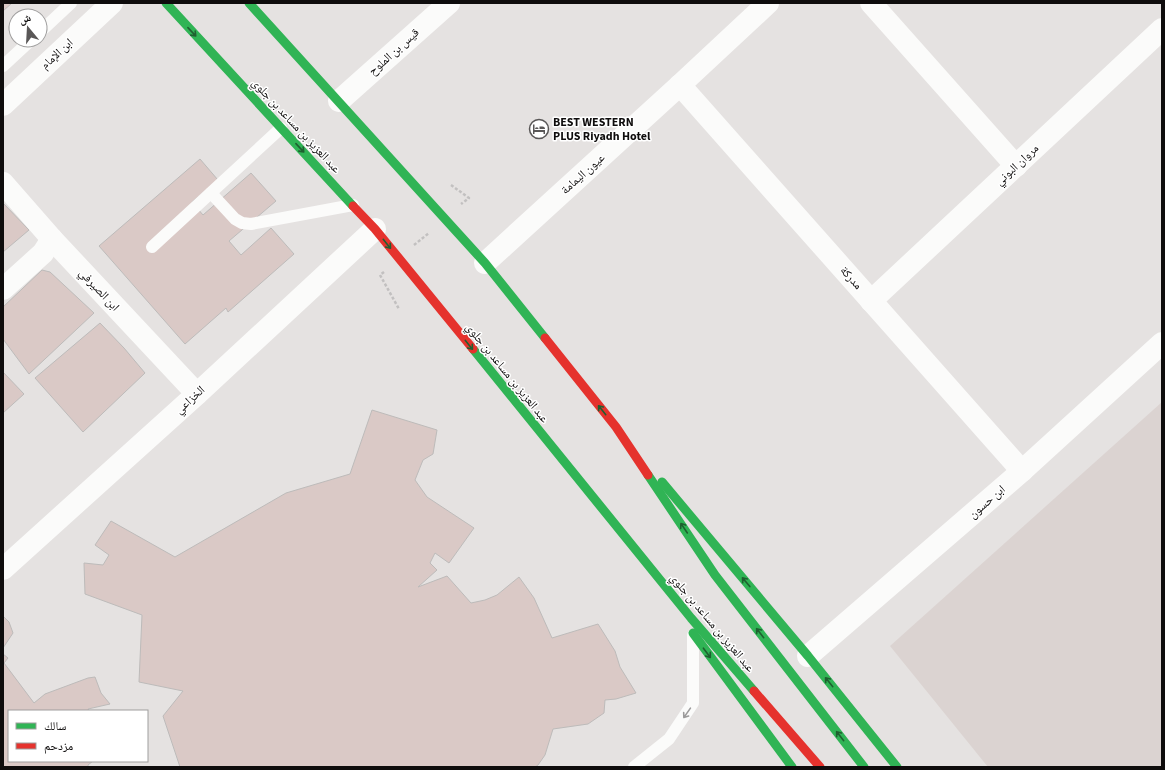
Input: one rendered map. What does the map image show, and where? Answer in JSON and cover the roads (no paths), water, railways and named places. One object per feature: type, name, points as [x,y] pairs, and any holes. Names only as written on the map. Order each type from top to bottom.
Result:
[{"type":"main road","name":"عبد العزيز بن مساعد بن جلوي","points":[[166,3],[375,229],[691,618],[820,767]]},
{"type":"main road","points":[[249,3],[485,263],[616,427],[808,656],[897,767]]},
{"type":"main road","points":[[616,427],[715,575],[864,767]]},
{"type":"main road","points":[[691,618],[693,634],[792,767]]},
{"type":"street","name":"ابن الإمام","points":[[3,104],[112,3]]},
{"type":"street","name":"قيس بن الملوح","points":[[339,101],[449,3]]},
{"type":"street","name":"عيون اليمامة","points":[[485,263],[768,3]]},
{"type":"street","points":[[871,3],[1016,166]]},
{"type":"street","name":"مروان البوني","points":[[871,300],[1162,29]]},
{"type":"street","name":"مدركة","points":[[680,85],[1022,471]]},
{"type":"street","name":"ابن الصيرفي","points":[[3,183],[52,239],[197,394]]},
{"type":"street","name":"الخزاعي","points":[[3,569],[197,394],[375,229]]},
{"type":"street","points":[[3,289],[43,253],[52,239]]},
{"type":"street","name":"ابن حسون","points":[[808,656],[1022,471],[1162,343]]},
{"type":"lane","points":[[48,25],[71,3]]},
{"type":"lane","points":[[3,66],[22,48]]},
{"type":"lane","points":[[152,248],[281,128]]},
{"type":"lane","points":[[211,193],[235,219],[242,223],[251,224],[353,205]]},
{"type":"lane","points":[[634,767],[668,739],[694,703],[693,634]]},
{"type":"place","name":"BEST WESTERN PLUS Riyadh Hotel","points":[[539,129]]}]
